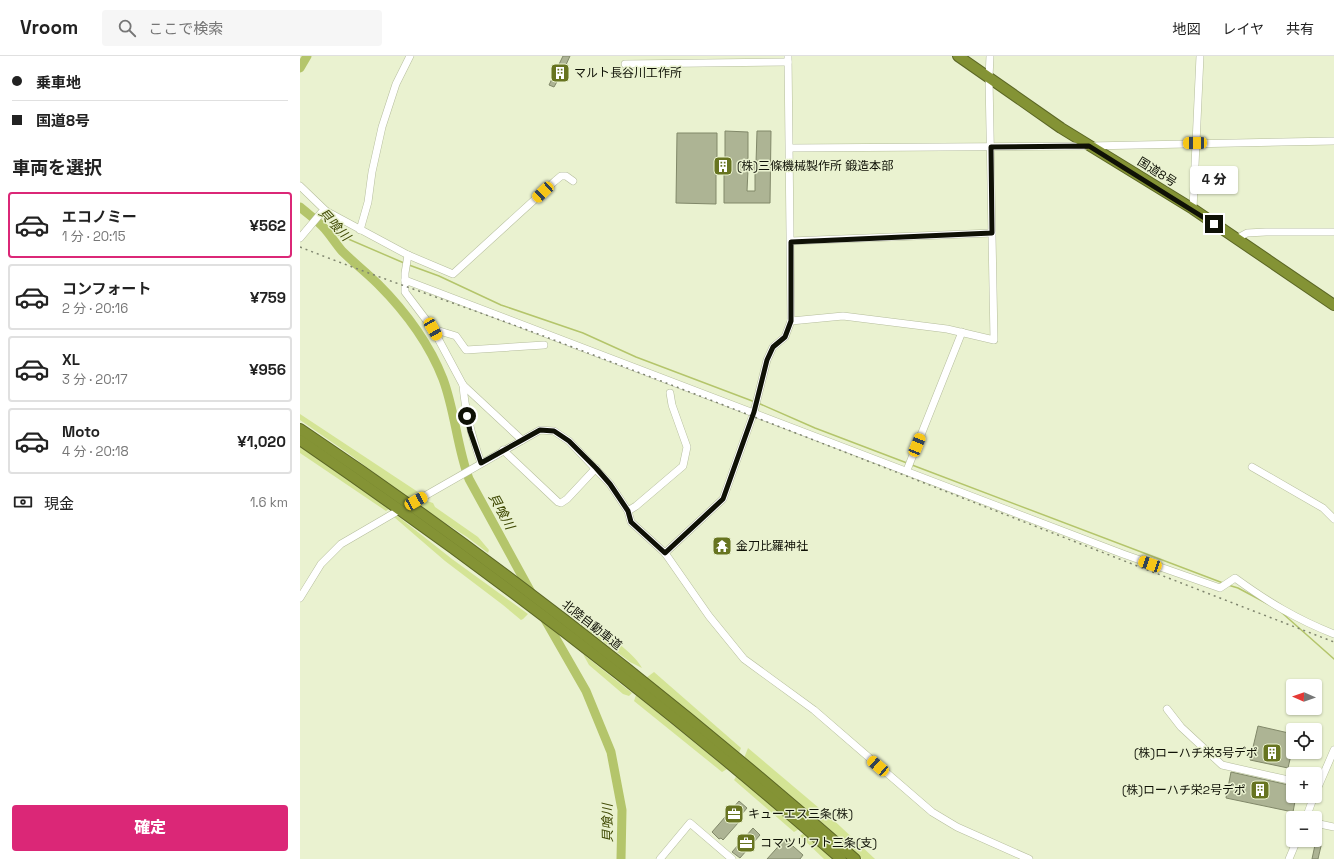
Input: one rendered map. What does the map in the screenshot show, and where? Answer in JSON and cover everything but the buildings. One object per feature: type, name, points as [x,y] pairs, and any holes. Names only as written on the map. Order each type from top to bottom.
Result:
[{"type":"highway","name":"国道8号","points":[[961,58],[1089,146],[1193,209],[1334,305]]},
{"type":"highway","name":"北陸自動車道","points":[[300,429],[415,509],[581,633],[721,744],[855,859]]},
{"type":"highway","name":"北陸自動車道","points":[[300,440],[499,582],[592,653],[712,749],[841,859]]},
{"type":"street","points":[[360,230],[368,202],[372,172],[382,127],[396,84],[410,56]]},
{"type":"street","points":[[791,321],[843,316],[947,329],[994,340],[989,78],[990,56]]},
{"type":"street","points":[[1193,209],[1200,56]]},
{"type":"street","points":[[625,64],[788,59],[791,321],[785,337],[773,347],[767,360],[761,391],[723,499],[665,553]]},
{"type":"street","points":[[790,148],[1089,146],[1334,141]]},
{"type":"street","points":[[300,186],[323,212],[360,230],[407,256],[453,274],[561,176],[566,176],[573,181]]},
{"type":"street","points":[[302,235],[323,212]]},
{"type":"street","points":[[1236,239],[1248,233],[1334,232]]},
{"type":"street","points":[[791,242],[992,233]]},
{"type":"street","points":[[407,256],[405,292],[433,329],[463,385],[522,440]]},
{"type":"street","points":[[405,276],[754,412],[907,468],[1123,554],[1220,588],[1235,578],[1278,608],[1304,622],[1334,634]]},
{"type":"street","points":[[433,329],[456,336],[466,350],[544,346]]},
{"type":"street","points":[[907,468],[962,332]]},
{"type":"street","points":[[463,385],[464,401],[470,431],[480,463]]},
{"type":"street","points":[[628,511],[683,466],[686,447],[672,405],[670,393]]},
{"type":"street","points":[[416,501],[540,430],[554,431],[569,441],[610,484],[628,511],[631,522],[665,553],[709,616],[744,659],[814,710],[932,812],[957,827],[1029,859]]},
{"type":"street","points":[[503,450],[558,502],[561,503],[567,499],[596,468]]},
{"type":"street","points":[[1252,467],[1323,508],[1334,519]]},
{"type":"street","points":[[300,598],[321,564],[332,552],[352,536],[396,512]]},
{"type":"street","points":[[1167,710],[1181,727],[1222,766],[1286,780]]},
{"type":"street","points":[[1322,774],[1334,750]]},
{"type":"street","points":[[660,859],[690,823],[732,859]]},
{"type":"street","points":[[1322,824],[1334,827]]},
{"type":"street","points":[[1289,859],[1294,847]]},
{"type":"green space","points":[[300,414],[418,492],[408,498],[300,420]]},
{"type":"green space","points":[[300,446],[390,508],[386,511],[300,453]]},
{"type":"green space","points":[[424,500],[433,503],[435,507],[478,537],[489,550],[488,553],[467,537],[417,505]]},
{"type":"green space","points":[[395,514],[452,559],[528,614],[521,620],[445,561],[394,517]]},
{"type":"green space","points":[[571,610],[621,645],[630,653],[642,668],[630,662],[585,628],[583,621]]},
{"type":"green space","points":[[583,654],[632,693],[629,696],[623,694],[589,665]]},
{"type":"green space","points":[[654,672],[741,748],[739,753],[646,678]]},
{"type":"green space","points":[[636,695],[727,769],[722,772],[634,701]]},
{"type":"green space","points":[[748,748],[819,808],[812,815],[744,758]]},
{"type":"green space","points":[[737,775],[799,829],[794,832],[734,780]]},
{"type":"green space","points":[[825,812],[875,859],[862,859],[818,819]]},
{"type":"green space","points":[[804,833],[833,859],[824,859],[800,836]]},
{"type":"waterway","points":[[300,68],[307,56]]},
{"type":"waterway","name":"貝喰川","points":[[300,207],[316,220],[342,251],[398,305],[431,353],[447,391],[469,479],[533,596]]},
{"type":"waterway","points":[[325,229],[404,263]]},
{"type":"waterway","points":[[409,265],[439,276],[501,305],[583,333],[636,357],[755,402]]},
{"type":"waterway","points":[[758,403],[815,428],[907,463]]},
{"type":"waterway","points":[[912,465],[1223,583]]},
{"type":"waterway","points":[[1228,585],[1238,588],[1268,604]]},
{"type":"waterway","points":[[1281,612],[1334,659]]},
{"type":"waterway","name":"貝喰川","points":[[543,616],[586,691],[611,752],[622,810],[621,859]]},
{"type":"railway","points":[[300,247],[546,337],[1334,642]]},
{"type":"place","name":"マルト長谷川工作所","points":[[560,73]]},
{"type":"place","name":"(株)三條機械製作所 鍛造本部","points":[[723,166]]},
{"type":"place","name":"金刀比羅神社","points":[[722,546]]},
{"type":"place","name":"(株)ローハチ栄3号デポ","points":[[1272,753]]},
{"type":"place","name":"(株)ローハチ栄2号デポ","points":[[1260,790]]},
{"type":"place","name":"キューエス三条(株)","points":[[734,814]]},
{"type":"place","name":"コマツリフト三条(支)","points":[[746,843]]},
{"type":"route","points":[[467,416],[470,431],[481,463],[540,430],[548,429],[554,431],[569,441],[610,484],[628,511],[631,522],[665,553],[723,499],[761,391],[767,360],[773,347],[785,337],[791,321],[791,242],[992,233],[991,147],[1089,146],[1193,209],[1214,224]]}]
